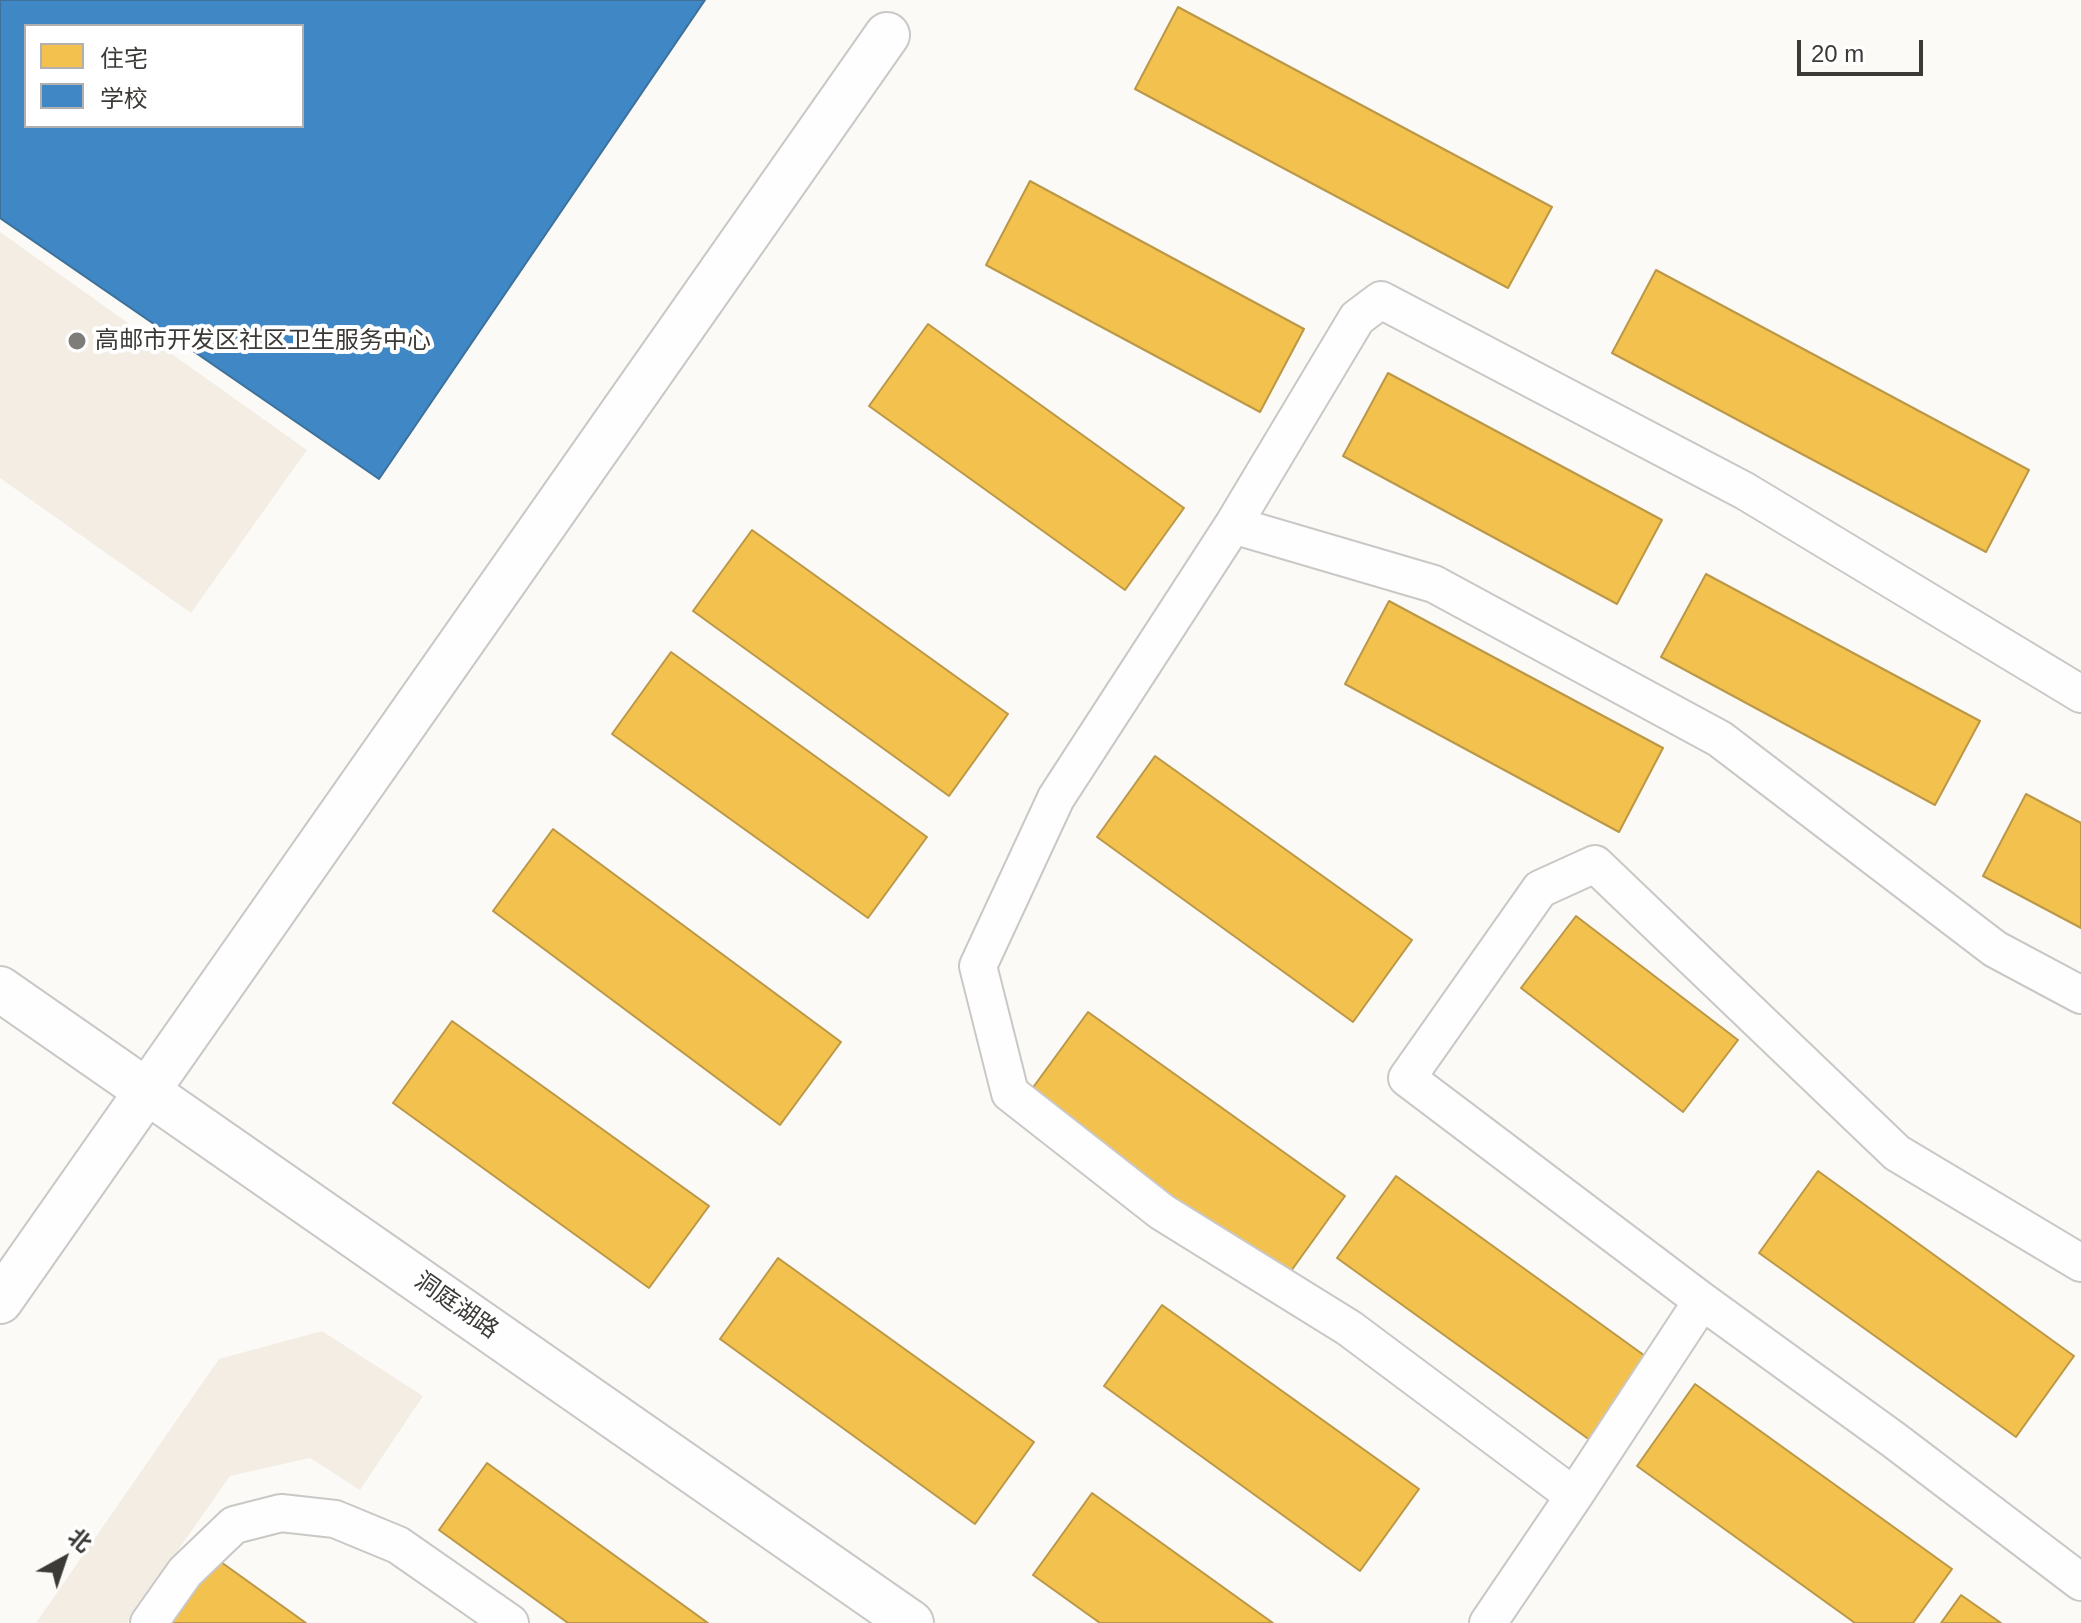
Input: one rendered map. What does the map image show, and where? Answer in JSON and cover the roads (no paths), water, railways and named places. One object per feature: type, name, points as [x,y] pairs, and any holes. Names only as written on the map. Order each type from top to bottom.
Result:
[{"type":"street","points":[[0,1301],[887,35]]},
{"type":"street","points":[[1574,1496],[1349,1328],[1162,1212],[1010,1093],[978,966],[1056,798],[1233,525],[1357,318],[1381,300],[1745,491],[2081,694]]},
{"type":"street","points":[[1233,525],[1434,584],[1720,739],[1995,949],[2081,995]]},
{"type":"street","points":[[2081,1263],[1897,1153],[1595,864],[1540,889],[1407,1078],[2081,1582]]},
{"type":"street","name":"洞庭湖路","points":[[0,989],[911,1623]]},
{"type":"street","points":[[1488,1623],[1702,1301]]},
{"type":"street","points":[[149,1623],[185,1572],[234,1525],[281,1513],[335,1519],[398,1545],[510,1623]]},
{"type":"place","name":"高邮市开发区社区卫生服务中心","points":[[77,341]]}]
